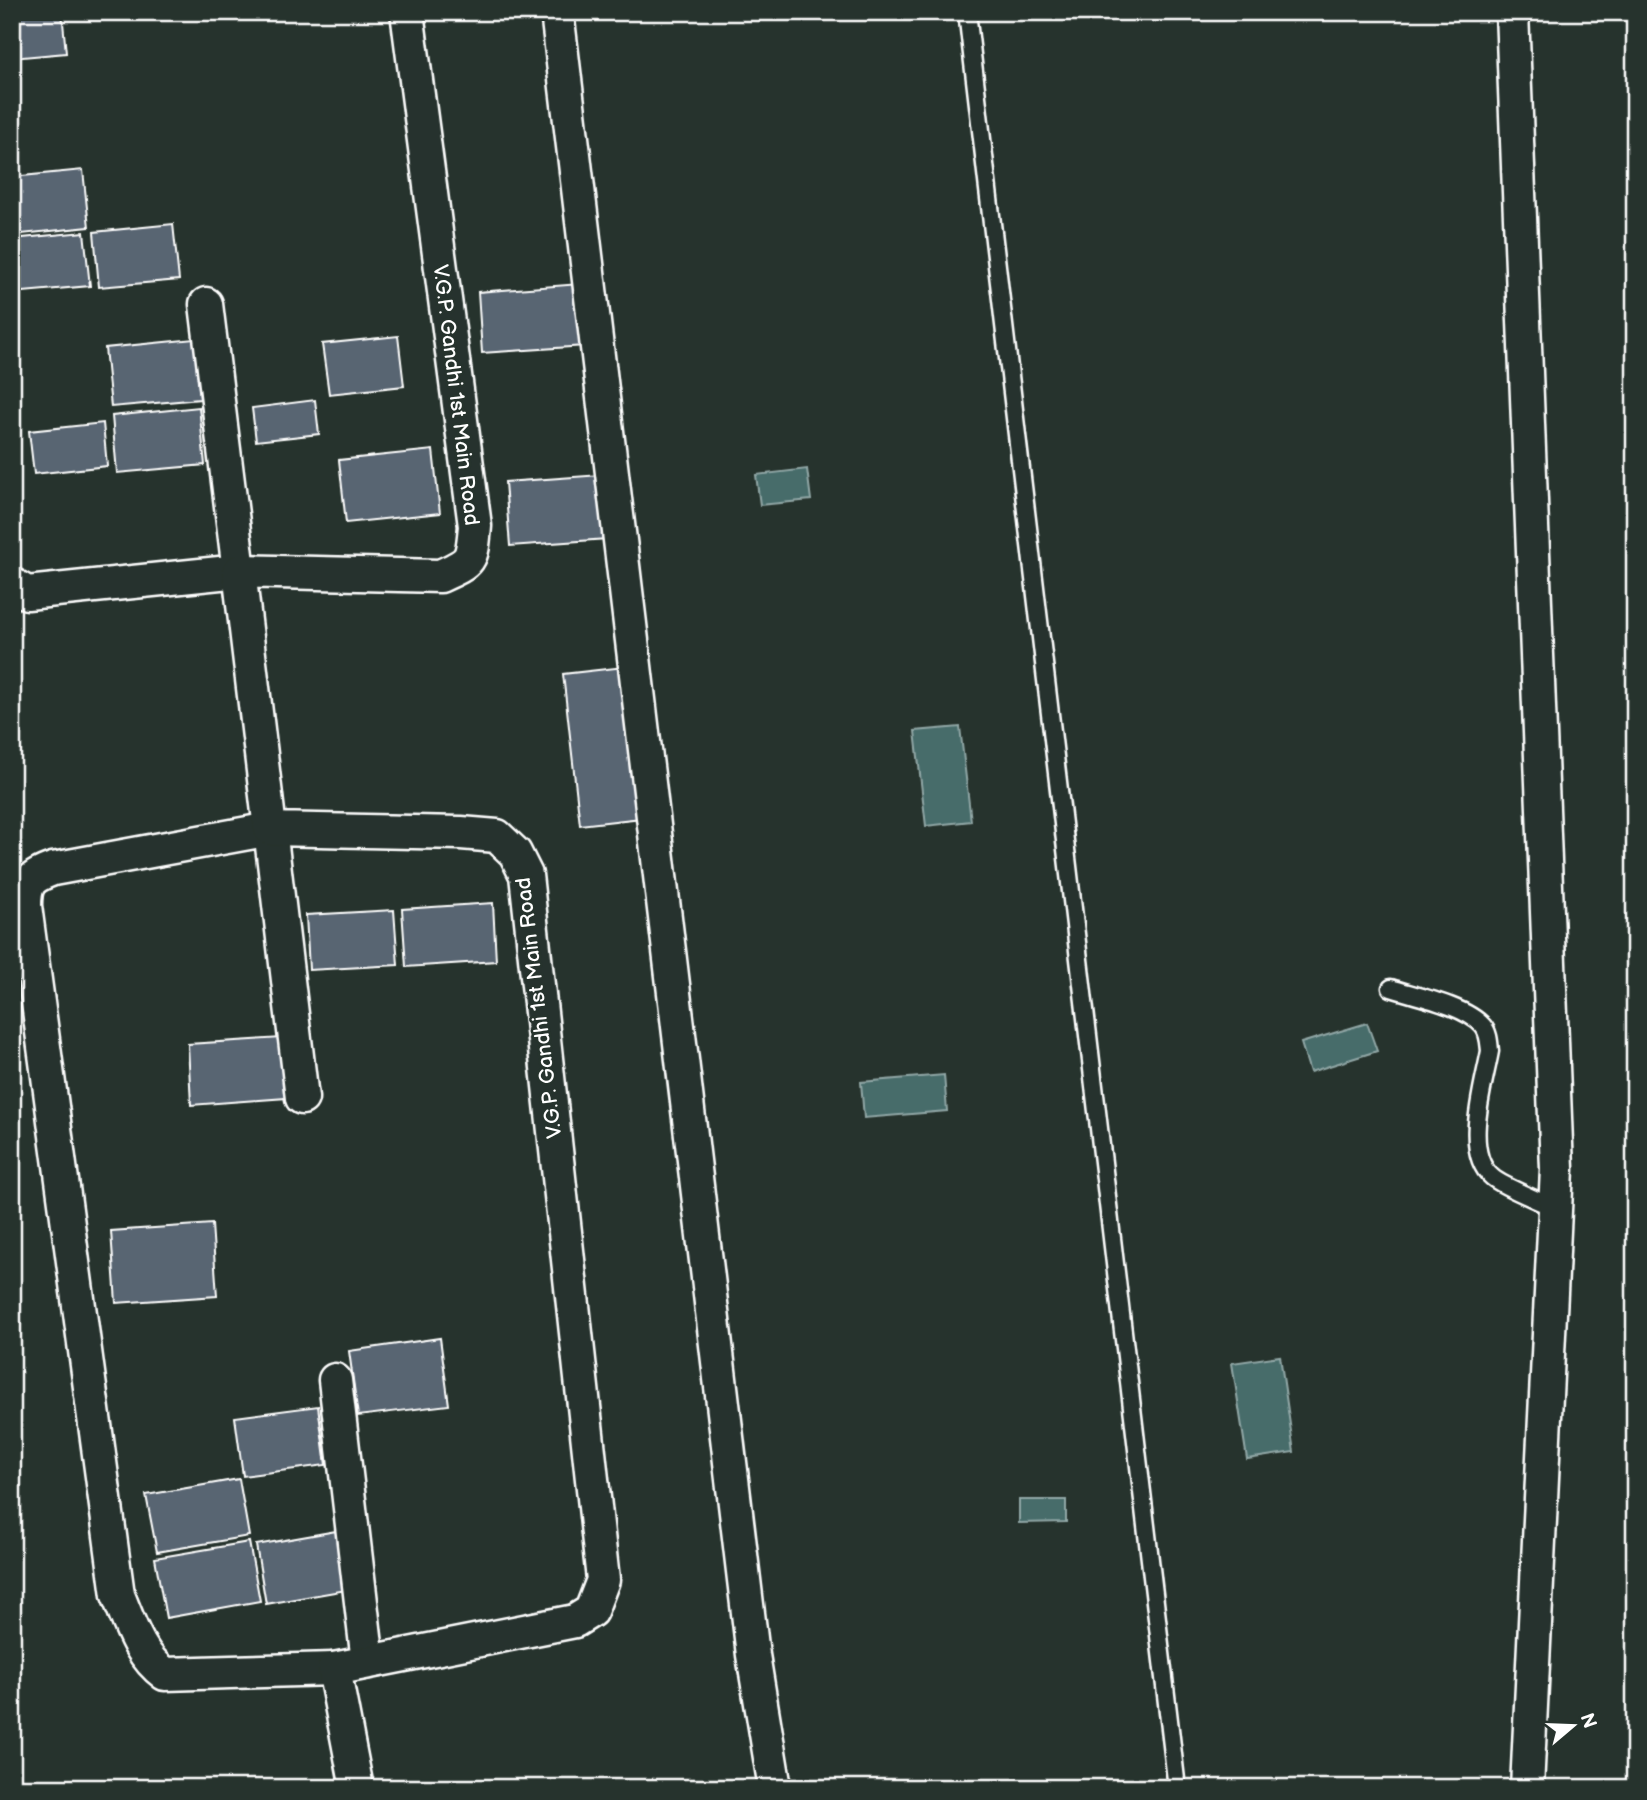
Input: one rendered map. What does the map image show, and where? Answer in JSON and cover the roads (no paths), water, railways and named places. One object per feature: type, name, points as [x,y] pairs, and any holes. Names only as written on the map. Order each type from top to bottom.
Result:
[{"type":"street","name":"V.G.P. Gandhi 1st Main Road","points":[[12,584],[27,593],[239,571],[440,576],[465,565],[472,551],[475,526],[407,12]]},
{"type":"street","points":[[557,12],[753,1655],[775,1788]]},
{"type":"street","points":[[1512,12],[1557,1169],[1527,1788]]},
{"type":"street","points":[[206,304],[302,1098]]},
{"type":"street","name":"V.G.P. Gandhi 1st Main Road","points":[[270,829],[497,836],[515,853],[526,875],[603,1580],[591,1611],[575,1622],[334,1669],[165,1674],[153,1665],[138,1644],[118,1595],[25,890],[39,874],[53,869],[270,829]]},
{"type":"street","points":[[335,1380],[368,1662]]},
{"type":"street","points":[[334,1669],[358,1788]]},
{"type":"lane","points":[[967,12],[1177,1788]]},
{"type":"lane","points":[[1391,988],[1457,1010],[1474,1018],[1484,1027],[1489,1038],[1490,1051],[1476,1135],[1477,1152],[1492,1178],[1556,1209]]},
{"type":"water","points":[[807,469],[811,500],[760,505],[756,475]]},
{"type":"water","points":[[960,727],[971,821],[926,826],[915,731]]},
{"type":"water","points":[[1367,1023],[1377,1051],[1310,1072],[1301,1043]]},
{"type":"water","points":[[944,1075],[947,1111],[864,1118],[861,1082]]},
{"type":"water","points":[[1280,1356],[1294,1452],[1247,1459],[1232,1363]]},
{"type":"water","points":[[1019,1500],[1066,1500],[1066,1522],[1019,1523]]}]
